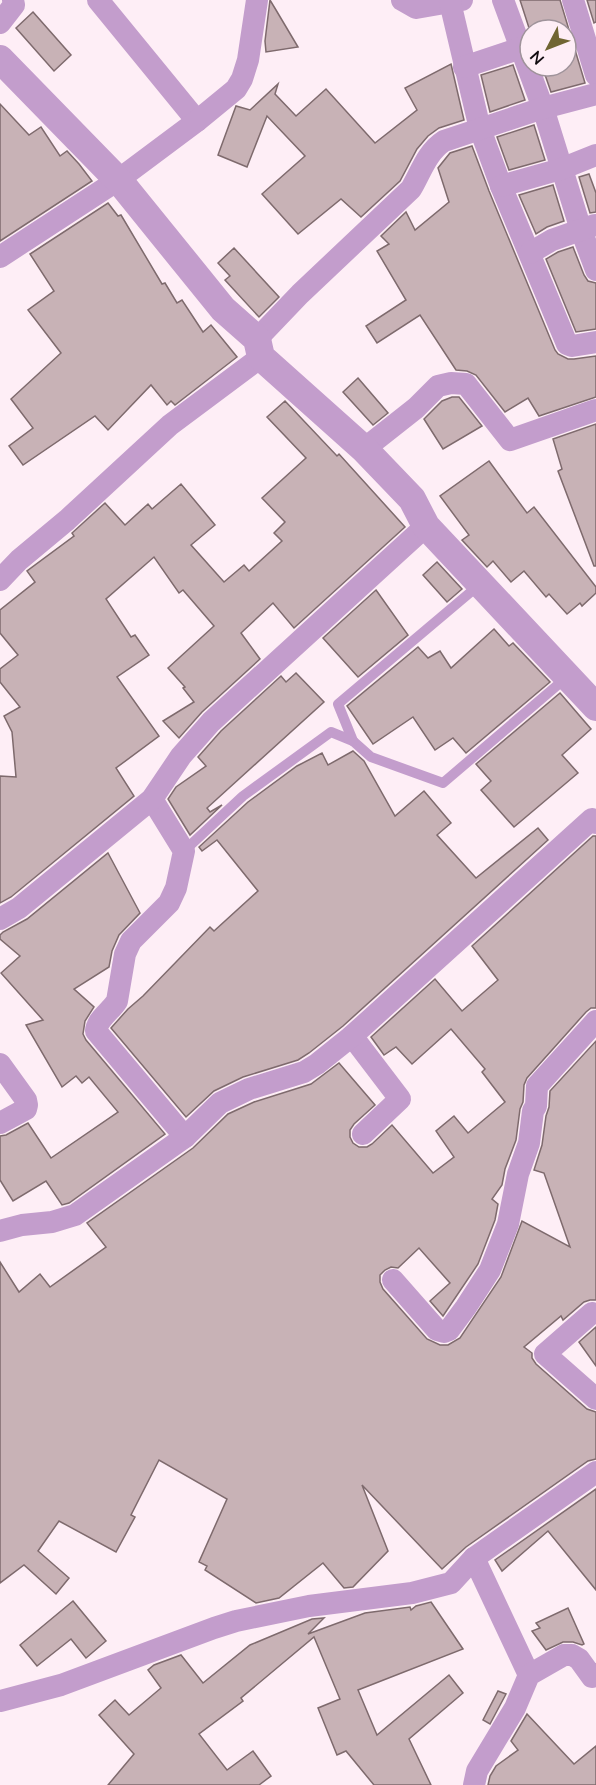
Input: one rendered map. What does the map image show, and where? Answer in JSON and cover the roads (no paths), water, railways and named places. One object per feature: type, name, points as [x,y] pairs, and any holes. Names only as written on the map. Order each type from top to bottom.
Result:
[{"type":"street","points":[[98,0],[197,121]]},
{"type":"street","points":[[0,257],[118,180],[236,89],[248,60],[257,0]]},
{"type":"street","points":[[402,0],[416,9],[455,1],[464,67],[480,129],[549,304],[567,344],[572,346],[596,342]]},
{"type":"street","points":[[503,0],[518,30]]},
{"type":"street","points":[[573,0],[596,75]]},
{"type":"street","points":[[0,23],[16,2]]},
{"type":"street","points":[[464,67],[518,49]]},
{"type":"street","points":[[0,59],[118,180],[223,309],[259,348],[364,449],[412,499],[426,526],[596,707]]},
{"type":"street","points":[[535,78],[561,169],[589,227],[596,270]]},
{"type":"street","points":[[0,580],[19,560],[259,348],[300,294],[411,189],[435,147],[444,141],[543,108],[596,94]]},
{"type":"street","points":[[501,186],[561,169],[596,156]]},
{"type":"street","points":[[530,253],[552,240],[589,227]]},
{"type":"street","points":[[364,449],[416,408],[438,386],[451,383],[466,384],[510,441],[596,410]]},
{"type":"street","points":[[0,919],[19,908],[152,799],[181,756],[211,722],[426,526]]},
{"type":"street","points":[[152,799],[184,851],[176,888],[169,903],[130,940],[125,954],[117,1001],[97,1024],[96,1030],[185,1137]]},
{"type":"street","points":[[0,1231],[22,1225],[52,1222],[75,1215],[185,1137],[220,1103],[249,1089],[304,1072],[317,1064],[352,1036],[595,818]]},
{"type":"street","points":[[393,1280],[437,1330],[444,1332],[449,1330],[490,1270],[508,1224],[518,1174],[529,1143],[537,1086],[596,1021]]},
{"type":"street","points":[[352,1036],[400,1099],[363,1134]]},
{"type":"street","points":[[0,1064],[26,1100],[27,1105],[26,1109],[0,1123]]},
{"type":"street","points":[[592,1313],[545,1354],[596,1399]]},
{"type":"street","points":[[0,1701],[61,1684],[236,1621],[309,1606],[412,1593],[451,1583],[474,1558],[596,1472]]},
{"type":"street","points":[[474,1558],[529,1676]]},
{"type":"street","points":[[474,1785],[477,1771],[515,1708],[529,1676],[564,1655],[572,1655],[579,1659],[595,1678]]},
{"type":"lane","points":[[353,741],[338,704],[480,585]]},
{"type":"lane","points":[[184,851],[243,796],[331,732],[353,741],[370,757],[443,783],[567,677]]}]
